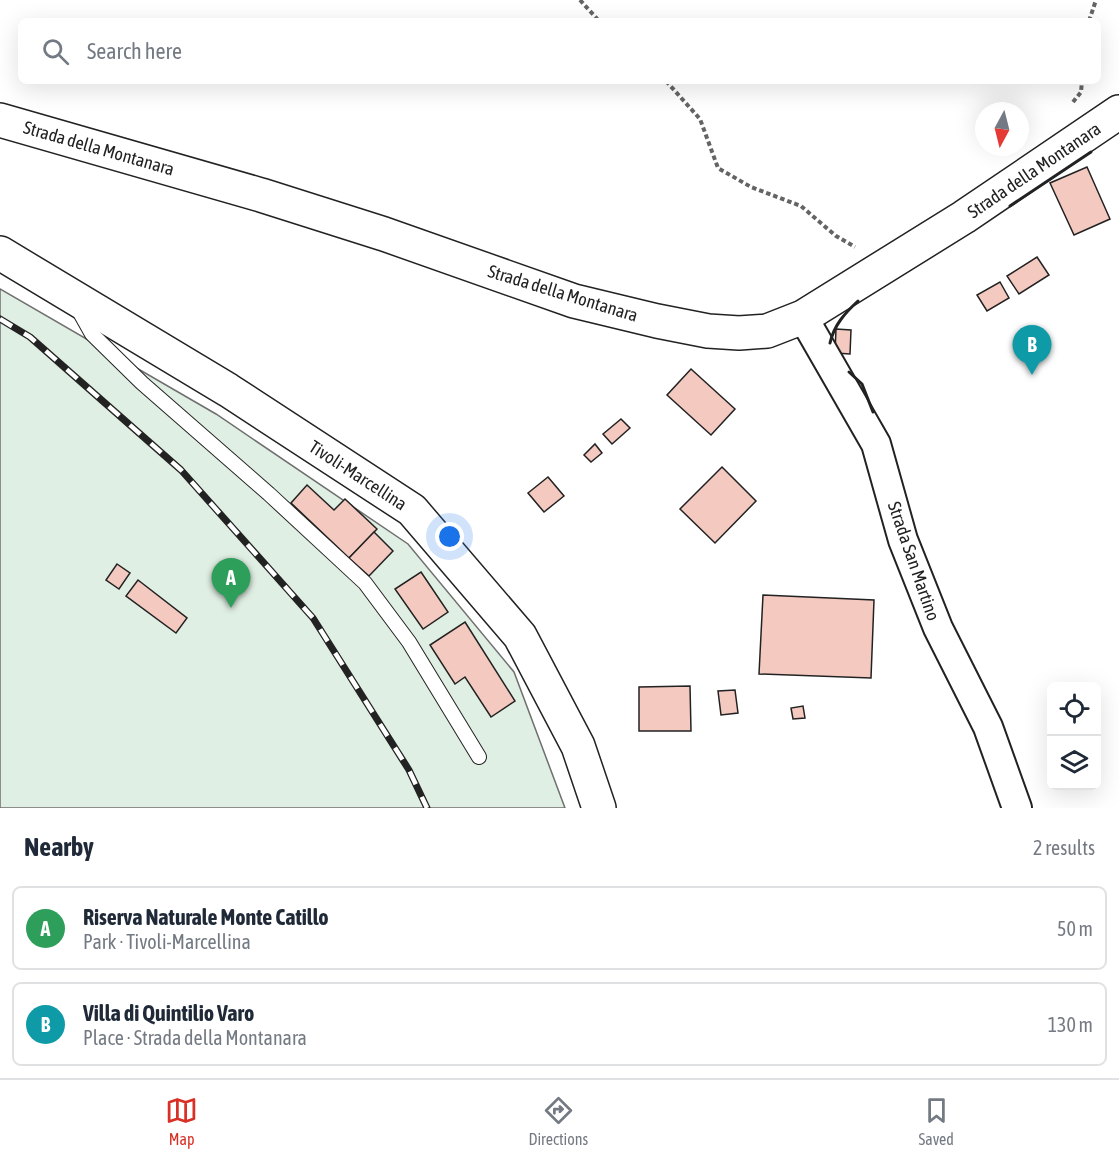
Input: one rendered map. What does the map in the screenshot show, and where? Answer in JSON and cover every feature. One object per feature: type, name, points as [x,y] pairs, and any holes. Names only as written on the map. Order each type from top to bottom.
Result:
[{"type":"street","name":"Strada della Montanara","points":[[0,120],[261,195],[384,234],[549,293],[620,313],[708,331],[739,333],[767,331],[803,317],[964,218],[1119,112]]},
{"type":"street","name":"Tivoli-Marcellina","points":[[0,253],[228,390],[412,510],[520,636],[578,747],[599,808]]},
{"type":"street","name":"Strada San Martino","points":[[803,317],[876,444],[903,540],[938,628],[988,727],[1017,808]]},
{"type":"lane","points":[[69,294],[92,334],[142,383],[269,494],[365,583],[409,642],[480,757]]},
{"type":"path","points":[[580,0],[596,18]]},
{"type":"path","points":[[1090,18],[1096,0]]},
{"type":"path","points":[[669,84],[700,119],[718,168],[751,187],[801,206],[836,236],[861,249],[872,275]]},
{"type":"green space","points":[[0,289],[216,414],[408,544],[514,672],[565,808],[0,808]]},
{"type":"building","points":[[1087,167],[1110,219],[1074,235],[1050,183]]},
{"type":"building","points":[[1037,257],[1049,275],[1019,294],[1007,276]]},
{"type":"building","points":[[1000,282],[1009,298],[987,311],[977,295]]},
{"type":"building","points":[[836,329],[851,330],[850,354],[835,353]]},
{"type":"building","points":[[691,369],[735,409],[711,435],[667,395]]},
{"type":"building","points":[[621,419],[630,428],[612,444],[603,434]]},
{"type":"building","points":[[595,444],[602,453],[591,462],[584,455]]},
{"type":"building","points":[[722,467],[756,501],[715,543],[680,509]]},
{"type":"building","points":[[548,477],[564,496],[544,512],[528,493]]},
{"type":"building","points":[[307,485],[334,510],[345,499],[377,529],[349,558],[291,503]]},
{"type":"building","points":[[374,532],[393,551],[369,576],[349,558]]},
{"type":"building","points":[[117,564],[130,573],[119,589],[106,580]]},
{"type":"building","points":[[421,572],[448,612],[423,629],[395,589]]},
{"type":"building","points":[[138,580],[187,618],[176,633],[126,596]]},
{"type":"building","points":[[763,595],[874,600],[871,678],[759,674]]},
{"type":"building","points":[[465,622],[515,701],[491,717],[465,677],[455,684],[430,645]]},
{"type":"building","points":[[690,686],[691,731],[639,731],[639,687]]},
{"type":"building","points":[[735,690],[738,713],[721,715],[718,691]]},
{"type":"building","points":[[803,706],[805,718],[793,719],[791,708]]},
{"type":"railway","points":[[0,319],[30,337],[181,470],[313,618],[409,770],[427,808]]},
{"type":"wall","points":[[1010,206],[1091,152]]},
{"type":"wall","points":[[830,343],[841,320],[858,301]]},
{"type":"wall","points":[[849,372],[862,384],[873,412]]},
{"type":"place","name":"Villa di Quintilio Varo","points":[[1032,375]]},
{"type":"place","name":"Riserva Naturale Monte Catillo","points":[[231,608]]}]
